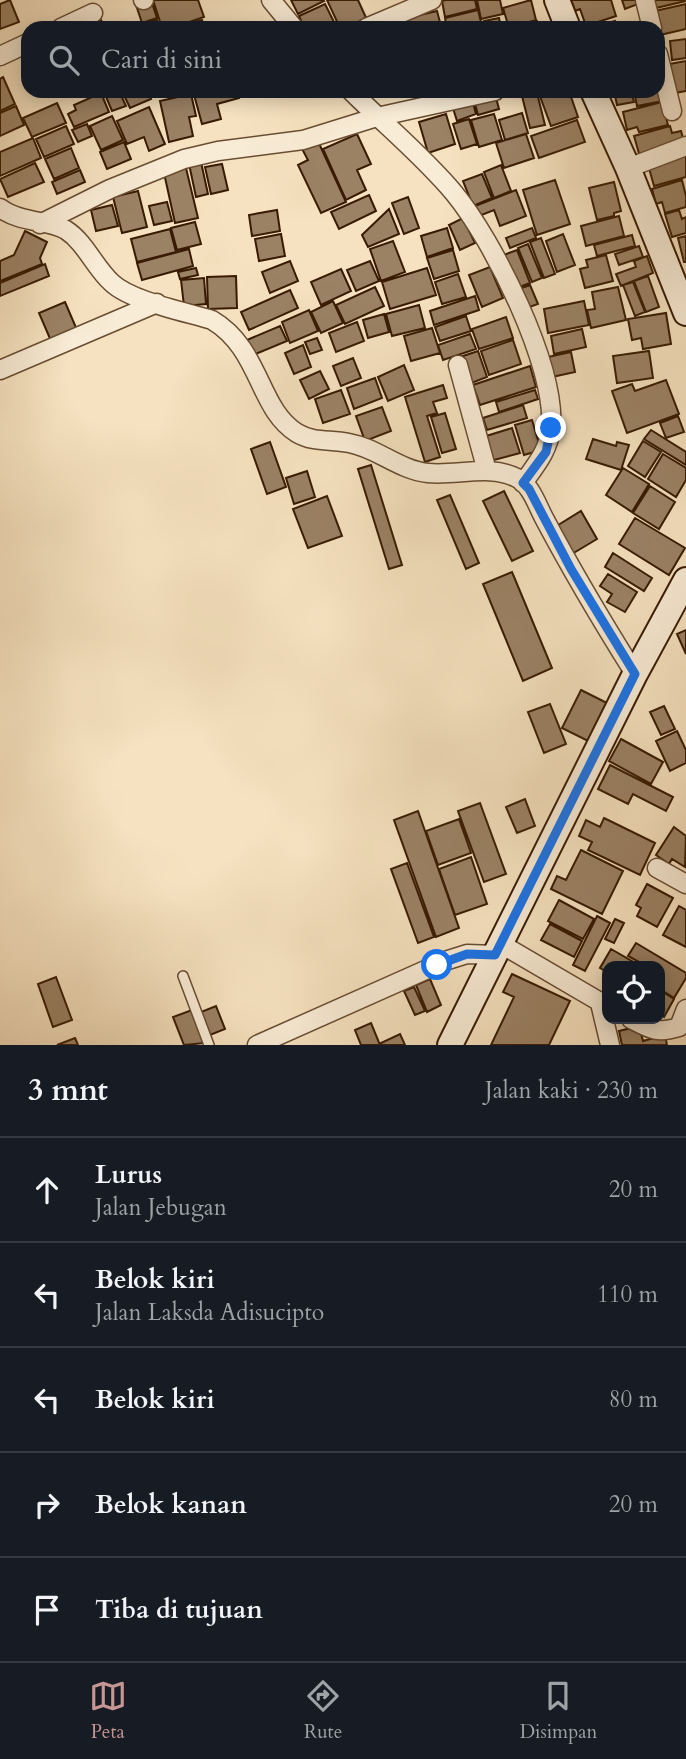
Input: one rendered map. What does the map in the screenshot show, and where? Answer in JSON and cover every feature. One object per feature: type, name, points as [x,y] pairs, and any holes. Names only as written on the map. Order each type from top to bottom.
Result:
[{"type":"main road","points":[[557,0],[565,21]]},
{"type":"main road","points":[[596,98],[628,168],[686,313]]},
{"type":"main road","points":[[450,1045],[635,674],[686,580]]},
{"type":"street","points":[[271,0],[288,21]]},
{"type":"street","points":[[382,21],[432,0]]},
{"type":"street","points":[[645,0],[650,21]]},
{"type":"street","points":[[76,21],[93,13]]},
{"type":"street","points":[[0,56],[21,46]]},
{"type":"street","points":[[665,82],[672,111]]},
{"type":"street","points":[[358,98],[432,169],[469,212],[496,256],[530,334],[551,397],[551,428],[546,452],[523,483]]},
{"type":"street","points":[[40,224],[110,189],[184,159],[218,151],[303,140],[377,117],[463,98]]},
{"type":"street","points":[[628,168],[686,146]]},
{"type":"street","points":[[0,208],[40,224],[66,230],[99,270],[122,291],[212,320],[230,332],[246,352],[275,411],[293,431],[306,438],[350,443],[418,472],[432,474],[487,471],[518,478],[529,489],[588,599],[635,674]]},
{"type":"street","points":[[0,370],[157,303]]},
{"type":"street","points":[[458,365],[487,471]]},
{"type":"street","points":[[657,868],[686,884]]},
{"type":"street","points":[[257,1045],[448,960],[498,949],[602,1003]]},
{"type":"street","points":[[642,1024],[664,1032],[679,1027],[686,1009]]},
{"type":"street","points":[[607,1024],[610,1045]]},
{"type":"lane","points":[[183,976],[209,1045]]},
{"type":"building","points":[[10,0],[19,22],[0,29],[0,4]]},
{"type":"building","points":[[151,0],[157,18],[141,21],[136,5]]},
{"type":"building","points":[[153,0],[198,0],[204,17],[192,21],[160,21]]},
{"type":"building","points":[[291,0],[323,0],[324,1],[298,14]]},
{"type":"building","points":[[327,0],[358,0],[368,21],[337,21]]},
{"type":"building","points":[[475,0],[477,9],[445,17],[442,1]]},
{"type":"building","points":[[477,0],[500,0],[503,14],[481,19]]},
{"type":"building","points":[[531,0],[536,20],[507,21],[503,8]]},
{"type":"building","points":[[571,0],[611,0],[616,16],[601,21],[584,21],[580,9],[575,11]]},
{"type":"building","points":[[622,0],[637,0],[638,4],[625,9]]},
{"type":"building","points":[[654,0],[686,0],[686,1],[656,8]]},
{"type":"building","points":[[325,4],[334,21],[301,21],[299,16]]},
{"type":"building","points":[[686,4],[686,29],[665,34],[665,21],[657,21],[655,11]]},
{"type":"building","points":[[478,10],[481,21],[446,21],[445,18]]},
{"type":"building","points":[[437,11],[440,21],[394,21]]},
{"type":"building","points":[[98,14],[102,21],[84,21]]},
{"type":"building","points":[[686,39],[686,58],[672,60],[670,41]]},
{"type":"building","points":[[686,61],[686,91],[669,94],[665,65]]},
{"type":"building","points":[[3,77],[15,104],[0,111],[0,79]]},
{"type":"building","points":[[90,98],[103,98],[109,112],[74,127],[68,114],[76,110],[74,105]]},
{"type":"building","points":[[107,98],[122,98],[126,106],[112,111]]},
{"type":"building","points":[[125,98],[151,98],[151,99],[130,108]]},
{"type":"building","points":[[192,98],[196,116],[189,117],[193,136],[169,142],[160,101]]},
{"type":"building","points":[[195,98],[239,98],[217,104],[221,119],[202,124]]},
{"type":"building","points":[[496,98],[499,109],[478,115],[474,100]]},
{"type":"building","points":[[522,98],[538,98],[545,125],[530,128]]},
{"type":"building","points":[[541,98],[571,98],[578,117],[551,126]]},
{"type":"building","points":[[616,98],[633,98],[634,102],[617,105]]},
{"type":"building","points":[[635,98],[662,98],[663,101],[637,106]]},
{"type":"building","points":[[472,99],[476,114],[457,121],[452,105]]},
{"type":"building","points":[[662,102],[668,125],[639,132],[637,127],[627,130],[623,112]]},
{"type":"building","points":[[57,103],[66,123],[32,137],[23,118]]},
{"type":"building","points":[[16,106],[24,125],[0,136],[0,113]]},
{"type":"building","points":[[149,107],[165,144],[149,151],[144,137],[127,144],[117,121]]},
{"type":"building","points":[[522,113],[528,133],[505,140],[499,120]]},
{"type":"building","points":[[446,114],[455,144],[428,153],[419,122]]},
{"type":"building","points":[[494,114],[502,140],[479,147],[471,120]]},
{"type":"building","points":[[112,116],[123,140],[101,150],[90,126]]},
{"type":"building","points":[[469,119],[477,144],[461,149],[453,124]]},
{"type":"building","points":[[577,120],[585,142],[539,158],[531,136]]},
{"type":"building","points":[[87,124],[92,136],[78,142],[72,130]]},
{"type":"building","points":[[66,126],[74,144],[44,157],[36,139]]},
{"type":"building","points":[[670,126],[672,133],[681,131],[685,145],[640,157],[634,136]]},
{"type":"building","points":[[357,134],[371,164],[357,170],[366,190],[346,200],[323,149]]},
{"type":"building","points":[[526,134],[534,158],[504,168],[496,143]]},
{"type":"building","points":[[33,138],[41,158],[0,176],[0,152]]},
{"type":"building","points":[[317,139],[346,202],[321,213],[298,165],[308,160],[301,147]]},
{"type":"building","points":[[124,142],[131,159],[107,169],[100,152]]},
{"type":"building","points":[[71,148],[79,168],[54,179],[45,159]]},
{"type":"building","points":[[686,150],[686,177],[654,186],[647,161]]},
{"type":"building","points":[[201,162],[208,194],[196,197],[189,164]]},
{"type":"building","points":[[35,163],[44,182],[8,197],[0,179]]},
{"type":"building","points":[[222,164],[228,190],[211,194],[205,167]]},
{"type":"building","points":[[501,165],[511,191],[494,198],[484,172]]},
{"type":"building","points":[[186,168],[198,218],[175,223],[164,173]]},
{"type":"building","points":[[80,170],[85,182],[57,194],[52,182]]},
{"type":"building","points":[[482,174],[492,198],[473,206],[463,181]]},
{"type":"building","points":[[555,180],[570,224],[537,235],[523,190]]},
{"type":"building","points":[[682,180],[686,207],[665,213],[662,202],[656,204],[652,189]]},
{"type":"building","points":[[614,182],[621,211],[614,213],[614,216],[597,220],[589,188]]},
{"type":"building","points":[[516,190],[526,216],[500,226],[494,210],[479,216],[475,206]]},
{"type":"building","points":[[138,191],[147,227],[122,233],[113,197]]},
{"type":"building","points":[[369,195],[376,211],[339,229],[331,212]]},
{"type":"building","points":[[408,197],[419,228],[404,234],[392,203]]},
{"type":"building","points":[[167,202],[172,221],[154,225],[149,206]]},
{"type":"building","points":[[112,205],[118,226],[96,231],[91,210]]},
{"type":"building","points":[[389,209],[399,234],[368,247],[362,235]]},
{"type":"building","points":[[277,210],[280,231],[252,236],[249,215]]},
{"type":"building","points":[[679,210],[682,219],[686,217],[686,233],[672,237],[665,214]]},
{"type":"building","points":[[619,216],[624,236],[586,246],[581,226]]},
{"type":"building","points":[[463,218],[475,243],[460,250],[449,225]]},
{"type":"building","points":[[195,222],[201,244],[177,250],[171,228]]},
{"type":"building","points":[[447,228],[453,248],[427,257],[421,236]]},
{"type":"building","points":[[532,228],[536,238],[510,248],[506,238]]},
{"type":"building","points":[[170,229],[176,252],[137,262],[131,239]]},
{"type":"building","points":[[25,231],[47,242],[40,258],[42,264],[0,281],[0,261],[14,255]]},
{"type":"building","points":[[281,234],[285,256],[259,261],[255,239]]},
{"type":"building","points":[[563,234],[575,265],[557,272],[546,241]]},
{"type":"building","points":[[632,235],[635,246],[597,256],[594,245]]},
{"type":"building","points":[[686,236],[686,262],[684,262],[678,238]]},
{"type":"building","points":[[541,238],[555,274],[544,278],[530,242]]},
{"type":"building","points":[[393,241],[405,272],[381,281],[370,249]]},
{"type":"building","points":[[528,244],[542,278],[532,282],[518,248]]},
{"type":"building","points":[[639,246],[643,257],[619,265],[615,254]]},
{"type":"building","points":[[189,249],[193,266],[142,280],[137,263]]},
{"type":"building","points":[[453,250],[459,271],[434,279],[427,258]]},
{"type":"building","points":[[517,250],[530,283],[514,289],[501,256]]},
{"type":"building","points":[[606,255],[613,281],[585,288],[580,269],[588,267],[586,260]]},
{"type":"building","points":[[647,256],[653,273],[621,286],[616,274],[636,267],[634,261]]},
{"type":"building","points":[[290,261],[298,281],[270,293],[262,272]]},
{"type":"building","points":[[370,261],[379,281],[356,291],[347,270]]},
{"type":"building","points":[[45,264],[49,276],[0,296],[0,283]]},
{"type":"building","points":[[490,267],[503,298],[482,307],[469,275]]},
{"type":"building","points":[[196,268],[198,275],[180,279],[178,272]]},
{"type":"building","points":[[427,268],[436,295],[390,309],[382,282]]},
{"type":"building","points":[[341,269],[351,291],[321,305],[311,282]]},
{"type":"building","points":[[458,274],[466,297],[442,304],[435,282]]},
{"type":"building","points":[[236,276],[237,308],[208,309],[207,277]]},
{"type":"building","points":[[648,276],[659,307],[646,312],[634,281]]},
{"type":"building","points":[[204,278],[206,304],[184,306],[181,280]]},
{"type":"building","points":[[633,282],[645,312],[635,316],[623,285]]},
{"type":"building","points":[[530,285],[538,304],[524,309],[516,290]]},
{"type":"building","points":[[375,287],[384,306],[345,324],[336,305]]},
{"type":"building","points":[[618,287],[626,320],[591,328],[587,310],[595,309],[592,292]]},
{"type":"building","points":[[290,290],[298,308],[249,330],[241,312]]},
{"type":"building","points":[[475,296],[479,310],[434,325],[430,311]]},
{"type":"building","points":[[333,301],[343,323],[321,333],[311,312]]},
{"type":"building","points":[[584,301],[589,325],[548,333],[544,309]]},
{"type":"building","points":[[65,302],[77,330],[51,341],[39,313]]},
{"type":"building","points":[[419,305],[425,328],[392,336],[386,314]]},
{"type":"building","points":[[309,310],[318,331],[290,343],[282,322]]},
{"type":"building","points":[[666,313],[671,344],[643,349],[641,338],[632,340],[628,319]]},
{"type":"building","points":[[384,314],[389,332],[368,338],[363,320]]},
{"type":"building","points":[[466,316],[471,331],[440,341],[435,327]]},
{"type":"building","points":[[506,317],[513,338],[479,349],[472,329]]},
{"type":"building","points":[[357,322],[364,341],[336,352],[329,333]]},
{"type":"building","points":[[280,326],[287,341],[253,355],[247,340]]},
{"type":"building","points":[[432,328],[440,353],[411,361],[404,336]]},
{"type":"building","points":[[582,329],[586,347],[554,354],[551,336]]},
{"type":"building","points":[[470,334],[476,349],[443,360],[438,345]]},
{"type":"building","points":[[317,338],[322,350],[310,354],[305,342]]},
{"type":"building","points":[[513,340],[521,364],[489,375],[481,351]]},
{"type":"building","points":[[303,345],[311,367],[294,374],[285,353]]},
{"type":"building","points":[[478,351],[487,377],[469,384],[460,357]]},
{"type":"building","points":[[649,351],[653,378],[617,383],[613,356]]},
{"type":"building","points":[[571,352],[575,372],[552,377],[548,357]]},
{"type":"building","points":[[353,358],[361,378],[341,386],[333,366]]},
{"type":"building","points":[[404,365],[414,390],[388,401],[378,377]]},
{"type":"building","points":[[530,366],[536,387],[480,405],[473,385]]},
{"type":"building","points":[[320,371],[329,389],[309,399],[300,380]]},
{"type":"building","points":[[375,378],[382,398],[354,409],[347,388]]},
{"type":"building","points":[[666,380],[679,414],[627,433],[612,391],[632,384],[635,391]]},
{"type":"building","points":[[443,385],[447,398],[433,402],[437,413],[427,416],[440,457],[425,462],[405,397]]},
{"type":"building","points":[[341,390],[350,414],[323,423],[315,399]]},
{"type":"building","points":[[535,390],[538,399],[499,412],[496,402]]},
{"type":"building","points":[[523,405],[527,418],[487,430],[483,418]]},
{"type":"building","points":[[382,407],[391,431],[365,441],[356,416]]},
{"type":"building","points":[[445,413],[456,449],[442,453],[431,417]]},
{"type":"building","points":[[678,416],[684,432],[666,438],[660,423]]},
{"type":"building","points":[[532,420],[541,450],[524,455],[515,425]]},
{"type":"building","points":[[512,428],[520,453],[490,461],[483,437]]},
{"type":"building","points":[[651,430],[686,452],[686,465],[644,439]]},
{"type":"building","points":[[593,439],[616,446],[617,442],[629,445],[621,470],[586,459]]},
{"type":"building","points":[[643,441],[661,452],[645,477],[628,466]]},
{"type":"building","points":[[270,442],[286,487],[267,494],[251,449]]},
{"type":"building","points":[[663,454],[686,468],[686,480],[676,497],[648,479]]},
{"type":"building","points":[[371,465],[402,565],[389,569],[358,469]]},
{"type":"building","points":[[623,468],[649,484],[632,512],[606,495]]},
{"type":"building","points":[[307,471],[315,497],[294,504],[286,478]]},
{"type":"building","points":[[650,486],[675,502],[659,529],[633,513]]},
{"type":"building","points":[[504,491],[533,551],[512,561],[483,501]]},
{"type":"building","points":[[450,495],[479,563],[466,569],[437,500]]},
{"type":"building","points":[[327,496],[342,536],[308,548],[293,509]]},
{"type":"building","points":[[581,511],[597,539],[572,554],[555,527]]},
{"type":"building","points":[[635,518],[685,548],[669,575],[619,544]]},
{"type":"building","points":[[613,553],[652,578],[644,591],[605,567]]},
{"type":"building","points":[[512,572],[552,668],[523,681],[483,584]]},
{"type":"building","points":[[608,574],[637,592],[625,612],[607,602],[612,594],[600,586]]},
{"type":"building","points":[[686,630],[686,654],[677,634]]},
{"type":"building","points":[[581,690],[607,703],[588,741],[562,728]]},
{"type":"building","points":[[550,704],[566,744],[544,753],[528,712]]},
{"type":"building","points":[[664,706],[675,729],[661,735],[650,712]]},
{"type":"building","points":[[677,731],[686,750],[686,763],[670,771],[656,741]]},
{"type":"building","points":[[621,739],[663,762],[651,784],[609,761]]},
{"type":"building","points":[[610,765],[673,797],[666,811],[633,794],[628,804],[598,789]]},
{"type":"building","points":[[525,799],[535,826],[517,833],[506,807]]},
{"type":"building","points":[[480,803],[506,874],[484,882],[458,811]]},
{"type":"building","points":[[418,811],[459,928],[436,937],[394,820]]},
{"type":"building","points":[[604,818],[655,843],[640,875],[588,850],[592,842],[579,836],[586,820],[600,827]]},
{"type":"building","points":[[459,819],[471,853],[438,865],[426,831]]},
{"type":"building","points":[[674,827],[686,836],[685,867],[672,859],[669,864],[656,855]]},
{"type":"building","points":[[581,850],[623,871],[602,914],[551,889],[557,876],[566,880]]},
{"type":"building","points":[[471,857],[487,904],[455,915],[439,869]]},
{"type":"building","points":[[407,863],[434,937],[418,943],[391,869]]},
{"type":"building","points":[[647,884],[673,898],[657,927],[637,916],[641,908],[636,905]]},
{"type":"building","points":[[559,900],[594,919],[583,939],[548,921]]},
{"type":"building","points":[[679,906],[686,910],[686,947],[663,935]]},
{"type":"building","points":[[597,916],[610,923],[585,971],[573,965]]},
{"type":"building","points":[[615,919],[624,923],[614,943],[605,939]]},
{"type":"building","points":[[550,924],[582,941],[574,957],[541,940]]},
{"type":"building","points":[[636,943],[686,973],[686,978],[674,998],[665,992],[665,961],[637,961],[628,956]]},
{"type":"building","points":[[611,949],[632,961],[604,961]]},
{"type":"building","points":[[512,974],[570,1001],[549,1045],[491,1045],[514,997],[503,992]]},
{"type":"building","points":[[56,977],[72,1020],[53,1027],[38,984]]},
{"type":"building","points":[[430,979],[441,1005],[427,1012],[416,985]]},
{"type":"building","points":[[414,987],[425,1011],[415,1015],[404,991]]},
{"type":"building","points":[[665,993],[674,999],[665,1015]]},
{"type":"building","points":[[216,1006],[225,1029],[210,1035],[201,1012]]},
{"type":"building","points":[[192,1010],[205,1043],[184,1045],[173,1017]]},
{"type":"building","points":[[371,1023],[380,1045],[361,1045],[355,1030]]},
{"type":"building","points":[[639,1026],[643,1041],[665,1035],[667,1045],[622,1045],[619,1031]]},
{"type":"building","points":[[400,1034],[405,1045],[382,1045],[381,1043]]},
{"type":"building","points":[[75,1038],[78,1045],[57,1045]]},
{"type":"route","points":[[437,965],[467,954],[495,955],[635,674],[600,619],[529,489],[523,483],[546,452],[551,428]]}]
